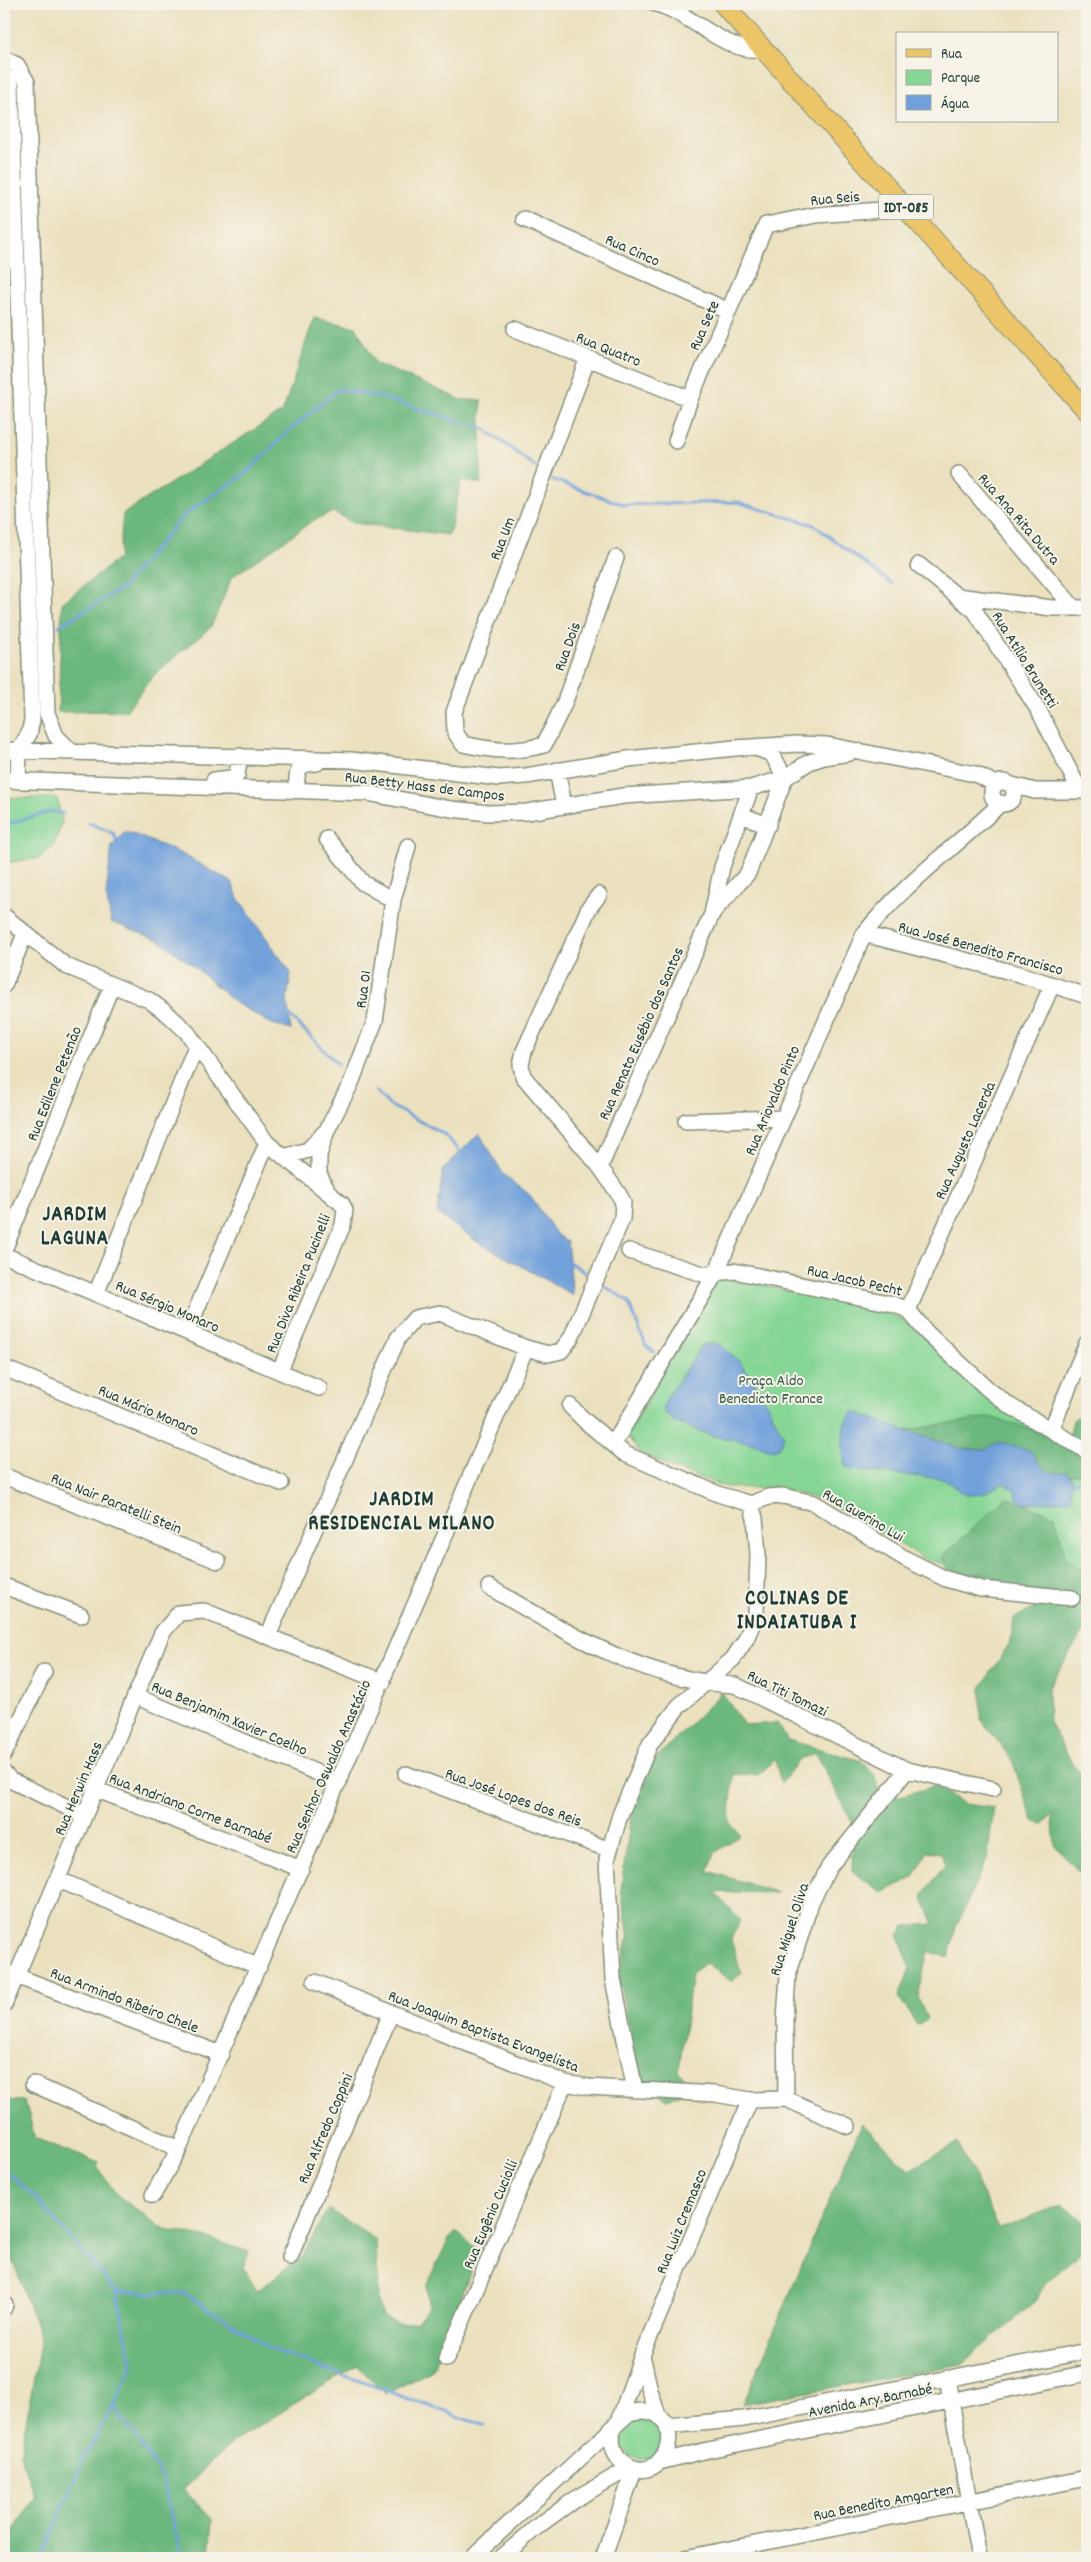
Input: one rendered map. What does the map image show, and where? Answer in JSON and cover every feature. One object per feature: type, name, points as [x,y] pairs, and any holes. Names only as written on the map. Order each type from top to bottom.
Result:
[{"type":"main road","name":"IDT-085","points":[[723,4],[1087,411]]},
{"type":"street","points":[[656,4],[691,19],[737,47],[748,50],[764,48]]},
{"type":"street","points":[[4,59],[17,65],[27,82],[47,713],[56,736],[72,752]]},
{"type":"street","points":[[4,75],[8,78],[11,85],[32,720],[28,734],[19,750],[11,780]]},
{"type":"street","name":"Rua Seis","points":[[766,225],[816,215],[907,208]]},
{"type":"street","name":"Rua Cinco","points":[[524,219],[729,311]]},
{"type":"street","name":"Rua Sete","points":[[676,441],[690,399],[766,225]]},
{"type":"street","name":"Rua Quatro","points":[[515,329],[690,399]]},
{"type":"street","name":"Rua Um","points":[[544,745],[519,751],[488,750],[463,744],[455,732],[454,712],[588,358]]},
{"type":"street","name":"Rua Ana Rita Dutra","points":[[959,474],[1081,608]]},
{"type":"street","name":"Rua Dois","points":[[544,745],[564,704],[616,558]]},
{"type":"street","name":"Rua Atílio Brunetti","points":[[919,565],[975,611],[1039,711],[1084,791]]},
{"type":"street","points":[[957,596],[1052,608],[1081,608]]},
{"type":"street","name":"Rua Betty Hass de Campos","points":[[4,750],[351,760],[499,778],[526,776],[628,759],[753,747],[827,745],[975,774],[996,784]]},
{"type":"street","points":[[753,747],[772,754],[785,778]]},
{"type":"street","name":"Rua Betty Hass de Campos","points":[[11,780],[367,793],[489,813],[527,812],[622,796],[751,788],[785,778],[809,762],[824,757],[863,751]]},
{"type":"street","points":[[160,784],[231,778],[237,775],[240,756]]},
{"type":"street","points":[[296,790],[299,767],[303,764],[351,760]]},
{"type":"street","points":[[557,770],[564,806]]},
{"type":"street","name":"Rua Renato Eusébio dos Santos","points":[[712,914],[748,873],[768,826],[785,778]]},
{"type":"street","points":[[1035,791],[1006,802],[995,800],[992,793],[996,784],[1006,782],[1035,791],[1084,791]]},
{"type":"street","points":[[1006,802],[1014,795],[1012,785]]},
{"type":"street","name":"Rua Renato Eusébio dos Santos","points":[[600,1167],[712,914],[722,867],[751,788]]},
{"type":"street","name":"Rua Ariovaldo Pinto","points":[[614,1443],[716,1273],[782,1118],[864,934],[883,910],[914,879],[1006,802]]},
{"type":"street","points":[[741,815],[768,826]]},
{"type":"street","points":[[328,839],[363,883],[393,900]]},
{"type":"street","name":"Rua 01","points":[[328,1192],[319,1174],[318,1165],[327,1130],[351,1083],[375,1021],[393,900],[408,846]]},
{"type":"street","points":[[383,1682],[268,1636],[398,1338],[415,1318],[440,1313],[526,1348],[555,1354],[567,1345],[622,1219],[623,1202],[600,1167],[523,1076],[521,1065],[524,1050],[589,908],[599,895]]},
{"type":"street","points":[[4,916],[66,966],[149,1000],[169,1015],[188,1032],[196,1046],[268,1143],[328,1192]]},
{"type":"street","points":[[4,985],[25,934]]},
{"type":"street","name":"Rua José Benedito Francisco","points":[[864,934],[1087,996]]},
{"type":"street","name":"Rua Edilene Petenão","points":[[4,1250],[112,985]]},
{"type":"street","name":"Rua Augusto Lacerda","points":[[908,1310],[1052,985]]},
{"type":"street","points":[[96,1294],[196,1046]]},
{"type":"street","points":[[686,1122],[782,1118]]},
{"type":"street","name":"Rua 01","points":[[284,1157],[308,1150],[327,1130]]},
{"type":"street","points":[[187,1332],[268,1143]]},
{"type":"street","name":"Rua Diva Ribeira Pucinelli","points":[[280,1370],[343,1226],[345,1210],[340,1201],[328,1192]]},
{"type":"street","name":"Rua Jacob Pecht","points":[[628,1251],[703,1274],[734,1271],[893,1304],[908,1310],[927,1333],[989,1390],[1087,1451]]},
{"type":"street","name":"Rua Sérgio Monaro","points":[[4,1255],[319,1388]]},
{"type":"street","points":[[1051,1430],[1087,1343]]},
{"type":"street","name":"Rua Senhor Oswaldo Anastácio","points":[[153,2195],[179,2149],[221,2054],[526,1348]]},
{"type":"street","name":"Rua Mário Monaro","points":[[4,1368],[281,1483]]},
{"type":"street","points":[[570,1406],[584,1421],[626,1454],[674,1477],[751,1504],[755,1518],[758,1554],[756,1615],[746,1639],[733,1659],[679,1706],[650,1744],[620,1815],[608,1859],[613,1979],[635,2090]]},
{"type":"street","name":"Rua Nair Paratelli Stein","points":[[4,1476],[218,1561]]},
{"type":"street","name":"Rua Guerino Lui","points":[[751,1504],[768,1497],[783,1496],[814,1503],[906,1559],[946,1579],[981,1589],[1072,1598]]},
{"type":"street","points":[[4,1586],[81,1615]]},
{"type":"street","name":"Rua Titi Tomazi","points":[[488,1587],[579,1639],[634,1664],[704,1684],[735,1685],[907,1770],[993,1789]]},
{"type":"street","name":"Rua Herwin Hass","points":[[4,2005],[162,1633],[178,1613],[204,1610],[268,1636]]},
{"type":"street","points":[[4,1754],[44,1672]]},
{"type":"street","name":"Rua Benjamim Xavier Coelho","points":[[135,1696],[339,1782]]},
{"type":"street","name":"Rua Miguel Oliva","points":[[786,2099],[785,2019],[788,1975],[811,1902],[828,1867],[907,1770]]},
{"type":"street","points":[[4,1773],[10,1780],[84,1815]]},
{"type":"street","name":"Rua José Lopes dos Reis","points":[[406,1774],[610,1850]]},
{"type":"street","name":"Rua Andriano Corne Barnabé","points":[[95,1789],[301,1869]]},
{"type":"street","points":[[57,1879],[259,1967]]},
{"type":"street","name":"Rua Armindo Ribeiro Chele","points":[[16,1976],[221,2054]]},
{"type":"street","name":"Rua Joaquim Baptista Evangelista","points":[[315,1982],[565,2083],[635,2090],[715,2094],[750,2100],[786,2099],[848,2126]]},
{"type":"street","name":"Rua Alfredo Coppini","points":[[290,2257],[391,2013]]},
{"type":"street","name":"Rua Eugênio Cuciolli","points":[[446,2359],[565,2083]]},
{"type":"street","points":[[33,2084],[179,2149]]},
{"type":"street","name":"Rua Luiz Cremasco","points":[[617,2424],[642,2355],[750,2100]]},
{"type":"street","name":"Avenida Ary Barnabé","points":[[472,2558],[617,2424],[639,2410],[662,2420],[744,2419],[1087,2351]]},
{"type":"street","points":[[642,2355],[650,2391],[670,2438],[668,2452],[660,2462]]},
{"type":"street","name":"Avenida Ary Barnabé","points":[[501,2558],[538,2526],[591,2490],[633,2468],[648,2468],[660,2462],[708,2450],[1087,2373]]},
{"type":"street","points":[[947,2378],[979,2558]]},
{"type":"street","points":[[603,2558],[622,2506],[633,2468],[621,2461],[614,2452],[611,2441],[617,2424]]},
{"type":"street","name":"Rua Benedito Amgarten","points":[[685,2558],[1087,2478]]},
{"type":"street","points":[[591,2490],[613,2495],[622,2506]]},
{"type":"green space","points":[[314,318],[356,327],[375,363],[462,400],[481,400],[481,484],[461,481],[449,535],[354,523],[333,512],[314,520],[232,577],[211,627],[154,675],[126,711],[58,712],[62,603],[119,558],[123,514],[283,411]]},
{"type":"green space","points":[[4,798],[57,798],[62,822],[53,847],[39,858],[4,863]]},
{"type":"green space","name":"Praça Aldo Benedicto France","points":[[714,1279],[740,1280],[886,1311],[914,1327],[950,1366],[997,1403],[1087,1457],[1087,1590],[979,1576],[921,1557],[829,1502],[781,1489],[727,1487],[675,1469],[641,1453],[627,1436]]},
{"type":"green space","points":[[1087,1410],[1087,1473],[1038,1479],[958,1458],[897,1432],[990,1417],[1068,1441],[1073,1420]]},
{"type":"green space","points":[[1007,1497],[1055,1516],[1066,1560],[1087,1574],[1087,1625],[1048,1689],[1049,1722],[1074,1767],[1087,1777],[1087,1881],[1055,1845],[1052,1814],[1043,1825],[1033,1821],[1012,1760],[981,1719],[981,1688],[1011,1641],[1014,1618],[1046,1603],[1008,1594],[989,1574],[950,1574],[942,1557]]},
{"type":"green space","points":[[722,1692],[744,1725],[777,1723],[788,1740],[862,1761],[876,1777],[881,1801],[936,1786],[964,1804],[994,1808],[987,1859],[956,1927],[948,1958],[928,1951],[918,1997],[927,2019],[917,2025],[899,1997],[910,1968],[899,1936],[905,1926],[934,1924],[922,1896],[945,1865],[941,1853],[928,1851],[914,1877],[882,1893],[852,1871],[853,1824],[816,1753],[800,1759],[781,1783],[775,1760],[758,1775],[734,1774],[729,1822],[740,1835],[715,1853],[708,1871],[778,1893],[714,1892],[740,1920],[731,1939],[741,1973],[732,1982],[706,1963],[692,1973],[679,2070],[691,2088],[668,2099],[641,2085],[618,1976],[629,1937],[621,1889],[630,1822],[653,1761]]},
{"type":"green space","points":[[4,2100],[25,2101],[35,2138],[99,2163],[97,2167],[117,2195],[165,2230],[205,2237],[249,2252],[243,2268],[257,2291],[302,2256],[328,2209],[376,2240],[378,2300],[383,2316],[399,2324],[417,2322],[429,2306],[427,2287],[433,2271],[449,2239],[456,2232],[478,2250],[442,2352],[431,2371],[385,2394],[357,2365],[235,2441],[183,2489],[212,2519],[209,2558],[4,2558],[4,2545],[35,2498],[20,2455],[41,2339],[4,2236]]},
{"type":"green space","points":[[862,2123],[909,2170],[958,2143],[999,2228],[1062,2205],[1087,2223],[1087,2247],[1046,2283],[1035,2301],[962,2364],[743,2404]]},
{"type":"green space","points":[[645,2419],[652,2422],[658,2428],[661,2439],[660,2447],[652,2456],[645,2459],[637,2459],[630,2456],[622,2447],[621,2435],[624,2428],[633,2420]]},
{"type":"water","points":[[126,831],[180,853],[232,882],[238,898],[291,973],[287,999],[291,1030],[270,1023],[234,1002],[195,967],[159,940],[111,922],[106,894],[112,846]]},
{"type":"water","points":[[479,1133],[504,1175],[530,1195],[557,1235],[567,1241],[573,1295],[478,1242],[437,1213],[443,1170]]},
{"type":"water","points":[[716,1343],[738,1361],[756,1384],[784,1436],[779,1448],[772,1450],[743,1441],[713,1436],[675,1422],[662,1410],[667,1398],[702,1345]]},
{"type":"water","points":[[854,1411],[894,1427],[963,1449],[984,1450],[999,1442],[1031,1451],[1045,1469],[1060,1473],[1067,1472],[1073,1480],[1070,1500],[1023,1504],[1017,1498],[1016,1491],[1003,1483],[985,1493],[965,1494],[944,1479],[852,1470],[845,1466],[843,1437],[846,1423]]},
{"type":"waterway","points":[[59,626],[122,588],[184,515],[245,474],[293,427],[339,389],[380,397],[485,429],[537,468]]},
{"type":"waterway","points":[[551,479],[625,505],[737,502],[814,525],[892,584]]},
{"type":"waterway","points":[[4,825],[53,811],[63,814]]},
{"type":"waterway","points":[[89,823],[113,833],[118,843]]},
{"type":"waterway","points":[[287,1013],[338,1064]]},
{"type":"waterway","points":[[376,1091],[389,1105],[444,1134],[462,1154]]},
{"type":"waterway","points":[[566,1260],[589,1275]]},
{"type":"waterway","points":[[603,1285],[628,1301],[646,1346],[654,1352]]},
{"type":"waterway","points":[[1070,1482],[1087,1480]]},
{"type":"waterway","points":[[4,2169],[36,2198],[117,2292],[132,2364],[114,2406],[85,2456],[44,2551],[44,2558]]},
{"type":"waterway","points":[[117,2292],[184,2293],[273,2350],[485,2426]]},
{"type":"waterway","points":[[114,2406],[161,2475],[182,2558]]},
{"type":"district","name":"JARDIM LAGUNA","points":[[75,1225]]},
{"type":"district","name":"JARDIM RESIDENCIAL MILANO","points":[[402,1510]]},
{"type":"district","name":"COLINAS DE INDAIATUBA I","points":[[797,1609]]}]
